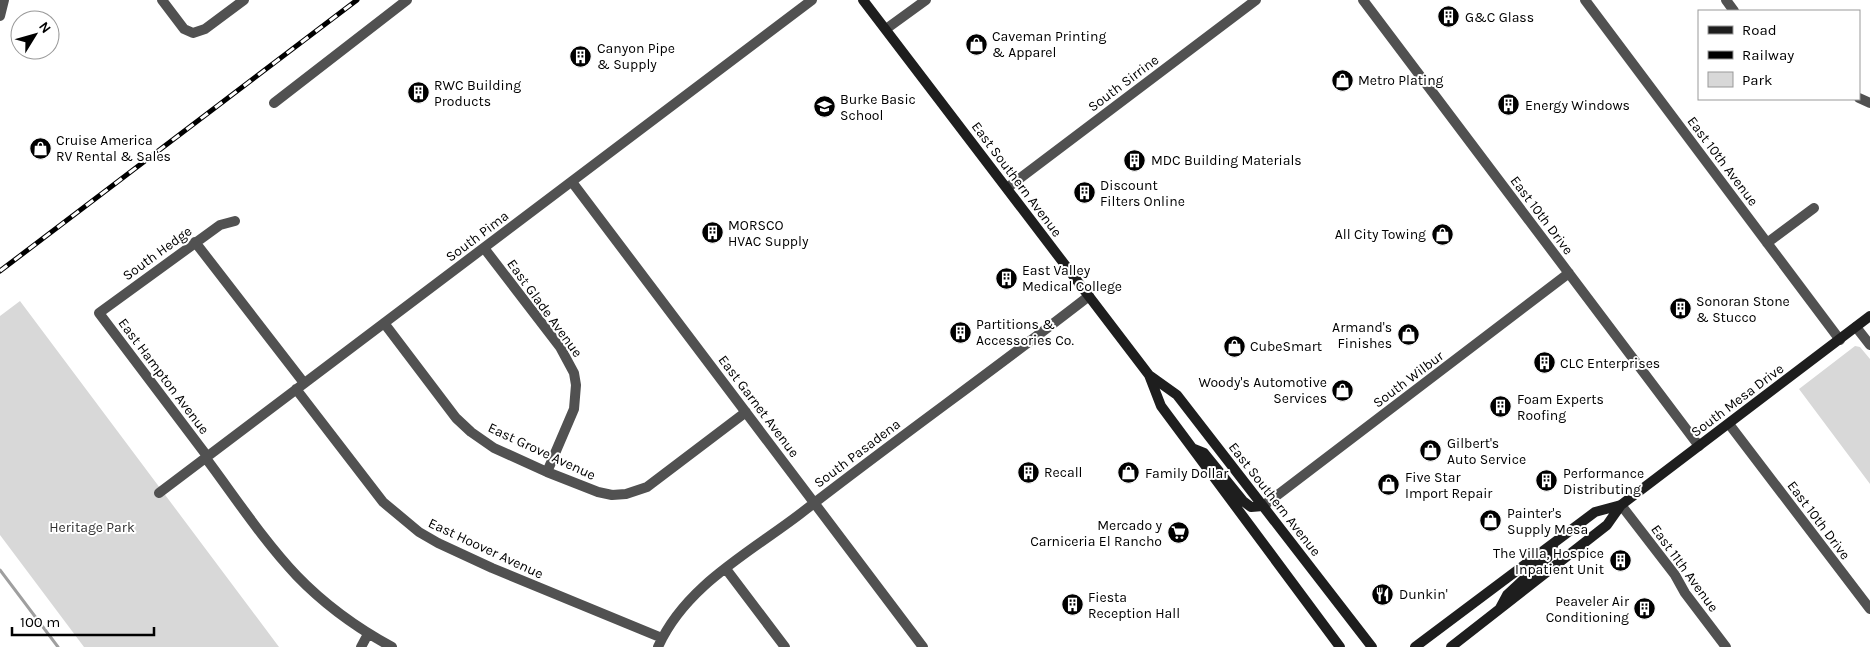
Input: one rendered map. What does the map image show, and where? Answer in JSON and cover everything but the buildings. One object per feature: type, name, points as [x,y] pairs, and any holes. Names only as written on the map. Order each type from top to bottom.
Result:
[{"type":"main road","name":"East Southern Avenue","points":[[863,0],[1149,375],[1161,406],[1340,647]]},
{"type":"main road","name":"South Mesa Drive","points":[[1451,647],[1607,525],[1621,505],[1870,316]]},
{"type":"main road","name":"East Southern Avenue","points":[[1149,375],[1178,395],[1372,647]]},
{"type":"main road","points":[[1191,447],[1204,453],[1250,507],[1263,506]]},
{"type":"main road","name":"South Mesa Drive","points":[[1415,647],[1595,512],[1621,505]]},
{"type":"main road","points":[[1498,611],[1507,595],[1548,556],[1555,542]]},
{"type":"street","points":[[0,16],[4,0]]},
{"type":"street","points":[[162,0],[184,29],[193,33],[205,29],[244,0]]},
{"type":"street","points":[[274,103],[407,0]]},
{"type":"street","name":"South Pima","points":[[159,493],[812,0]]},
{"type":"street","points":[[886,29],[926,0]]},
{"type":"street","name":"South Sirrine","points":[[1007,188],[1256,0]]},
{"type":"street","name":"East 10th Drive","points":[[1364,0],[1699,446]]},
{"type":"street","name":"East 10th Avenue","points":[[1584,0],[1840,340]]},
{"type":"street","name":"East Garnet Avenue","points":[[572,182],[923,647]]},
{"type":"street","points":[[1767,243],[1814,208]]},
{"type":"street","name":"South Hedge","points":[[99,313],[220,225],[235,221]]},
{"type":"street","name":"East Hoover Avenue","points":[[195,242],[383,502],[419,532],[438,543],[660,643]]},
{"type":"street","name":"East Glade Avenue","points":[[484,248],[560,347],[574,373],[576,396],[574,409],[547,472]]},
{"type":"street","name":"South Wilbur","points":[[1263,506],[1569,273]]},
{"type":"street","name":"South Pasadena","points":[[660,643],[679,613],[710,580],[1089,296]]},
{"type":"street","name":"East Hampton Avenue","points":[[99,313],[264,537],[297,576],[334,610],[368,634],[392,647]]},
{"type":"street","name":"East Grove Avenue","points":[[384,323],[456,418],[471,432],[494,448],[598,492],[612,495],[636,492],[657,480],[746,412]]},
{"type":"street","points":[[1856,327],[1870,345]]},
{"type":"street","name":"East 10th Drive","points":[[1728,424],[1870,609]]},
{"type":"street","name":"East 11th Avenue","points":[[1621,505],[1675,575],[1685,592],[1726,647]]},
{"type":"street","points":[[726,569],[785,647]]},
{"type":"street","points":[[361,647],[368,634]]},
{"type":"green space","name":"Heritage Park","points":[[20,301],[279,647],[84,647],[0,535],[0,316]]},
{"type":"green space","points":[[1855,346],[1860,347],[1870,359],[1870,484],[1799,389]]},
{"type":"waterway","points":[[0,570],[58,647]]},
{"type":"railway","points":[[0,271],[357,0]]},
{"type":"place","name":"G&C Glass","points":[[1449,17]]},
{"type":"place","name":"Caveman Printing & Apparel","points":[[976,44]]},
{"type":"place","name":"Canyon Pipe & Supply","points":[[581,56]]},
{"type":"place","name":"Metro Plating","points":[[1342,80]]},
{"type":"place","name":"RWC Building Products","points":[[418,93]]},
{"type":"place","name":"Energy Windows","points":[[1509,105]]},
{"type":"place","name":"Burke Basic School","points":[[824,107]]},
{"type":"place","name":"Cruise America RV Rental & Sales","points":[[40,148]]},
{"type":"place","name":"MDC Building Materials","points":[[1135,160]]},
{"type":"place","name":"Discount Filters Online","points":[[1084,193]]},
{"type":"place","name":"MORSCO HVAC Supply","points":[[712,233]]},
{"type":"place","name":"All City Towing","points":[[1442,234]]},
{"type":"place","name":"East Valley Medical College","points":[[1006,278]]},
{"type":"place","name":"Sonoran Stone & Stucco","points":[[1680,309]]},
{"type":"place","name":"Partitions & Accessories Co.","points":[[960,332]]},
{"type":"place","name":"Armand's Finishes","points":[[1408,335]]},
{"type":"place","name":"CubeSmart","points":[[1234,346]]},
{"type":"place","name":"CLC Enterprises","points":[[1544,363]]},
{"type":"place","name":"Woody's Automotive Services","points":[[1343,390]]},
{"type":"place","name":"Foam Experts Roofing","points":[[1501,407]]},
{"type":"place","name":"Gilbert's Auto Service","points":[[1431,451]]},
{"type":"place","name":"Recall","points":[[1028,472]]},
{"type":"place","name":"Family Dollar","points":[[1129,473]]},
{"type":"place","name":"Performance Distributing","points":[[1547,481]]},
{"type":"place","name":"Five Star Import Repair","points":[[1389,485]]},
{"type":"place","name":"Painter's Supply Mesa","points":[[1491,521]]},
{"type":"place","name":"Mercado y Carniceria El Rancho","points":[[1178,533]]},
{"type":"place","name":"The Villa, Hospice Inpatient Unit","points":[[1620,561]]},
{"type":"place","name":"Dunkin'","points":[[1383,594]]},
{"type":"place","name":"Fiesta Reception Hall","points":[[1072,605]]},
{"type":"place","name":"Peaveler Air Conditioning","points":[[1645,609]]}]
